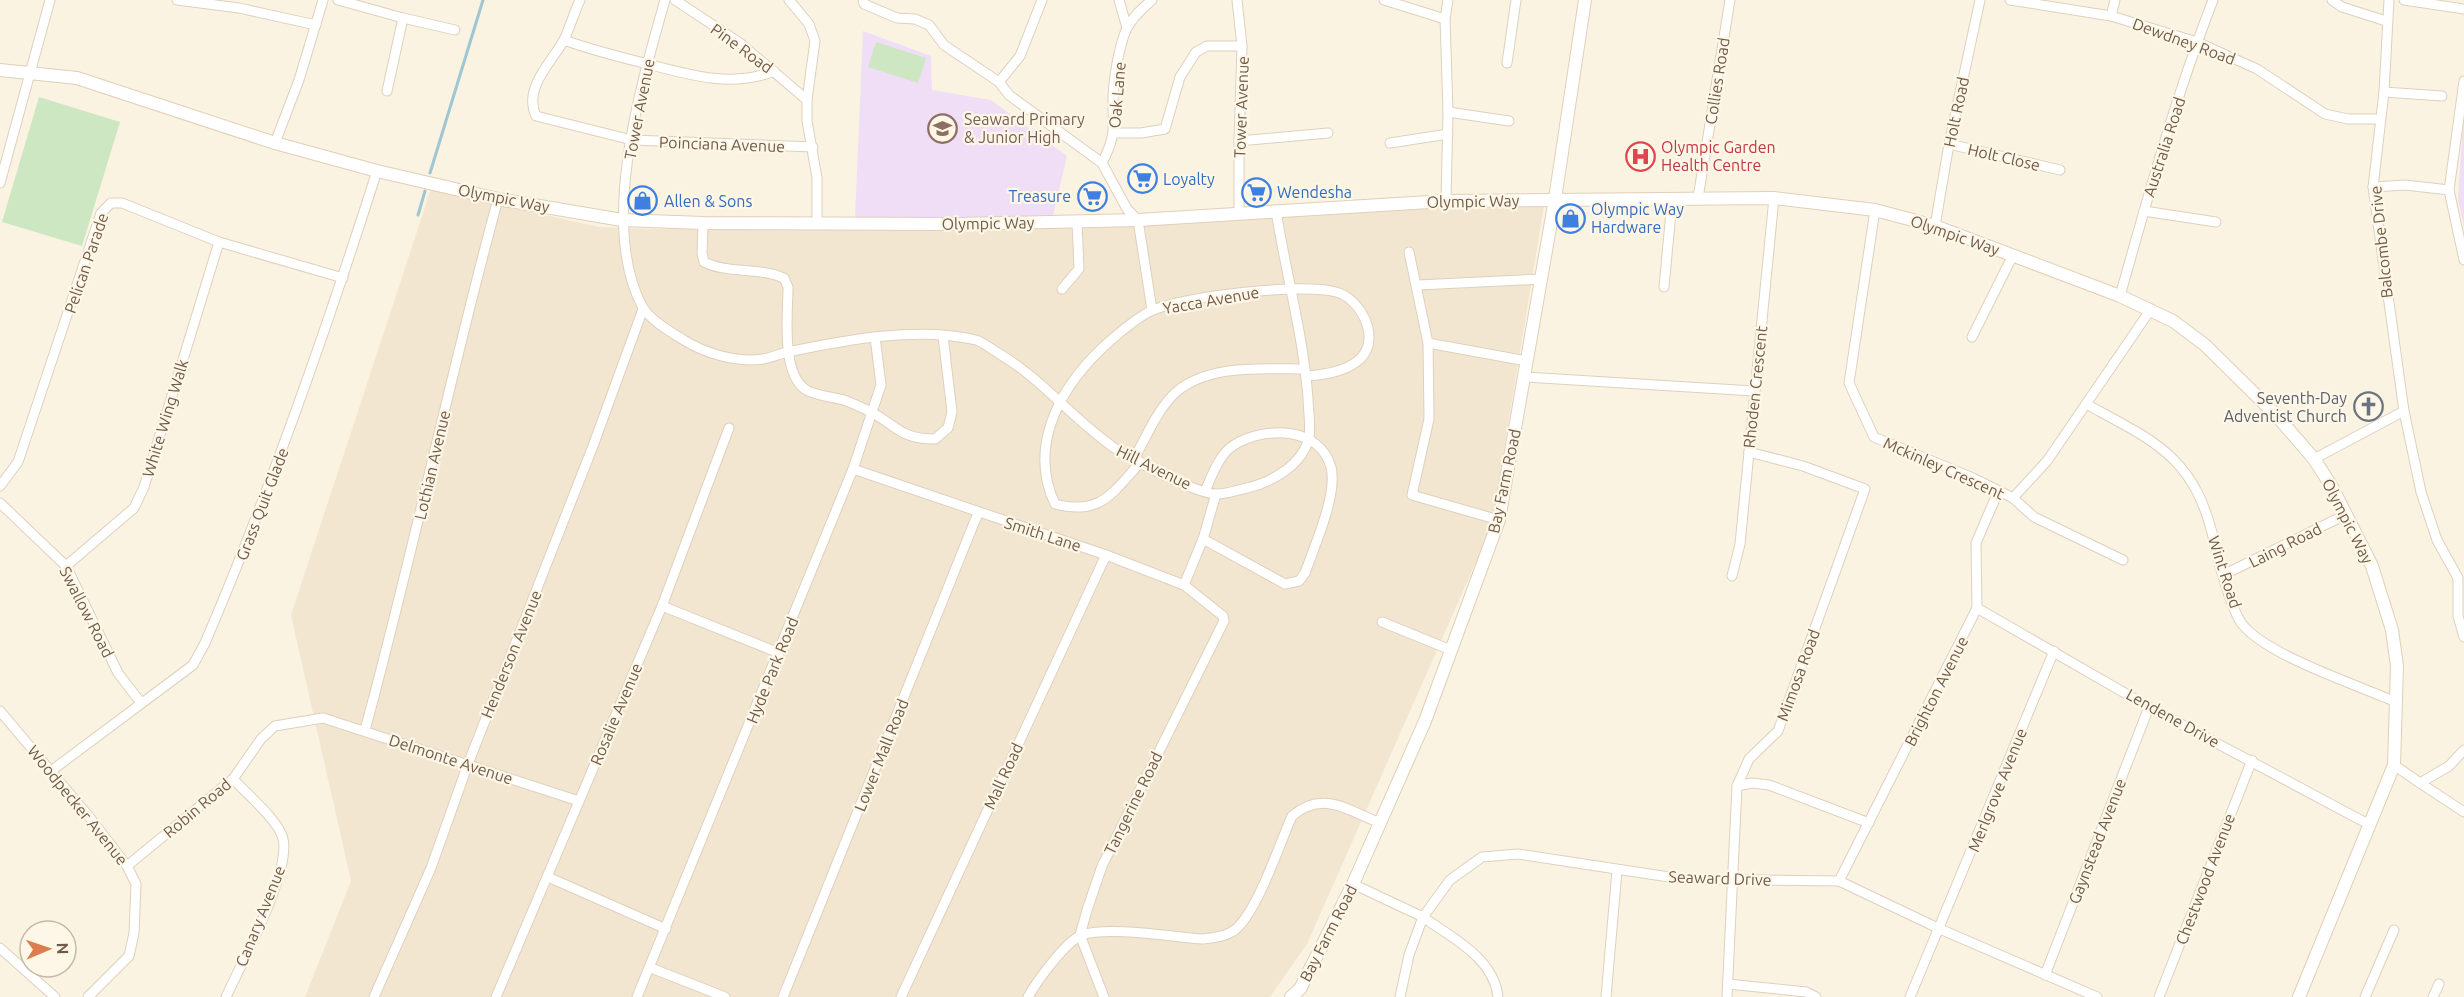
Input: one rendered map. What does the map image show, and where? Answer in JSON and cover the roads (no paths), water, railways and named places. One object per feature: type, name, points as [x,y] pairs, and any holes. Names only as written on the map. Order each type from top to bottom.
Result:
[{"type":"street","points":[[0,183],[51,0]]},
{"type":"street","points":[[177,0],[239,8],[316,25]]},
{"type":"street","points":[[275,143],[323,0]]},
{"type":"street","points":[[338,0],[455,30]]},
{"type":"street","points":[[580,0],[564,40],[604,55],[693,77],[763,75],[774,71]]},
{"type":"street","name":"Tower Avenue","points":[[622,220],[632,140],[647,64],[665,0]]},
{"type":"street","name":"Pine Road","points":[[675,0],[740,44],[807,100]]},
{"type":"street","points":[[789,0],[809,24],[815,41],[807,100],[807,122],[817,178],[818,224]]},
{"type":"street","points":[[863,0],[864,4],[897,18],[915,19],[929,25],[944,45],[999,82],[1017,101],[1102,163],[1127,209],[1138,220],[1152,310]]},
{"type":"street","points":[[999,82],[1020,56],[1042,0]]},
{"type":"street","points":[[1119,0],[1127,28]]},
{"type":"street","name":"Oak Lane","points":[[1102,163],[1114,133],[1114,90],[1127,28],[1138,12],[1152,0]]},
{"type":"street","name":"Tower Avenue","points":[[1237,0],[1242,46],[1239,214]]},
{"type":"street","points":[[1384,0],[1444,20]]},
{"type":"street","points":[[1446,201],[1448,111],[1444,20],[1448,0]]},
{"type":"street","points":[[1507,63],[1516,0]]},
{"type":"street","name":"Bay Farm Road","points":[[1291,997],[1300,989],[1353,884],[1425,721],[1499,520],[1555,199],[1582,0]]},
{"type":"street","name":"Collies Road","points":[[1698,198],[1730,0]]},
{"type":"street","name":"Holt Road","points":[[1935,226],[1949,144],[1980,0]]},
{"type":"street","name":"Dewdney Road","points":[[2011,0],[2111,16],[2197,42],[2257,69],[2325,114],[2348,119],[2380,119]]},
{"type":"street","points":[[2111,16],[2115,0]]},
{"type":"street","name":"Australia Road","points":[[2120,296],[2197,42],[2213,0]]},
{"type":"street","points":[[2332,0],[2352,11],[2386,21]]},
{"type":"street","name":"Balcombe Drive","points":[[2389,0],[2386,21],[2384,92],[2373,187],[2404,411],[2427,511],[2437,540],[2461,577],[2457,602],[2464,637]]},
{"type":"street","points":[[2404,0],[2464,9]]},
{"type":"street","points":[[387,91],[403,18]]},
{"type":"street","name":"Poinciana Avenue","points":[[564,40],[534,90],[531,105],[536,116],[632,140],[813,147]]},
{"type":"street","points":[[1114,133],[1141,133],[1165,129],[1180,77],[1196,52],[1207,46],[1242,46]]},
{"type":"street","name":"Olympic Way","points":[[0,70],[77,78],[275,143],[377,171],[498,199],[622,220],[818,224],[1077,222],[1446,201],[1555,199],[1672,201],[1698,198],[1774,198],[1875,210],[1935,226],[2120,296],[2151,309],[2205,345],[2232,368],[2314,459],[2347,514],[2372,566],[2392,630],[2397,666],[2394,765],[2299,997]]},
{"type":"street","points":[[2464,81],[2449,190],[2464,260]]},
{"type":"street","points":[[2384,92],[2442,96]]},
{"type":"street","points":[[1448,111],[1509,121]]},
{"type":"street","points":[[1239,141],[1328,133]]},
{"type":"street","points":[[1390,143],[1448,134]]},
{"type":"street","name":"Holt Close","points":[[1949,144],[2060,170]]},
{"type":"street","name":"Grass Quit Glade","points":[[51,771],[193,665],[205,643],[270,484],[343,278],[377,171]]},
{"type":"street","points":[[2373,187],[2405,185],[2449,190]]},
{"type":"street","name":"Rhoden Crescent","points":[[1732,576],[1740,544],[1774,198]]},
{"type":"street","name":"Lothian Avenue","points":[[365,730],[397,612],[469,308],[498,199]]},
{"type":"street","points":[[1664,287],[1672,201]]},
{"type":"street","name":"Pelican Parade","points":[[0,486],[18,462],[26,442],[105,207],[111,203],[122,203],[219,242],[343,278]]},
{"type":"street","name":"Mckinley Crescent","points":[[1875,210],[1849,383],[1874,437],[1973,478],[2013,498],[2047,461],[2151,309]]},
{"type":"street","points":[[1276,211],[1285,272],[1291,288],[1302,341],[1309,437]]},
{"type":"street","points":[[2144,211],[2216,222]]},
{"type":"street","points":[[622,220],[628,271],[643,309]]},
{"type":"street","points":[[1062,289],[1079,270],[1077,222]]},
{"type":"street","points":[[704,223],[702,253],[704,262],[713,266],[772,273],[784,278],[788,287],[786,353],[799,382],[807,390],[846,400],[872,413],[903,434],[916,439],[935,439],[948,428],[952,412],[943,336]]},
{"type":"street","name":"White Wing Walk","points":[[66,566],[134,508],[147,477],[219,242]]},
{"type":"street","points":[[1409,252],[1418,285],[1428,343],[1429,419],[1412,495],[1499,520]]},
{"type":"street","points":[[1972,337],[2013,255]]},
{"type":"street","points":[[1418,285],[1542,279]]},
{"type":"street","name":"Yacca Avenue","points":[[1310,287],[1339,293],[1356,303],[1366,322],[1369,345],[1362,357],[1347,368],[1305,373],[1255,368],[1222,372],[1190,382],[1172,396],[1137,461],[1114,491],[1093,507],[1070,508],[1055,504],[1046,485],[1045,459],[1049,427],[1060,400],[1086,362],[1127,326],[1152,310],[1191,302],[1291,288],[1310,287]]},
{"type":"street","name":"Hill Avenue","points":[[643,309],[669,331],[695,347],[728,357],[762,359],[875,337],[943,336],[978,341],[1028,371],[1109,445],[1137,461],[1216,494],[1266,483],[1295,462],[1309,437]]},
{"type":"street","name":"Henderson Avenue","points":[[374,997],[431,868],[468,764],[593,446],[643,309]]},
{"type":"street","name":"Hyde Park Road","points":[[638,997],[853,469],[881,385],[875,337]]},
{"type":"street","points":[[1428,343],[1527,361]]},
{"type":"street","points":[[1525,377],[1754,392]]},
{"type":"street","name":"Wint Road","points":[[2086,404],[2168,451],[2186,472],[2209,520],[2223,575],[2241,623],[2268,647],[2396,702]]},
{"type":"street","points":[[2314,459],[2404,411]]},
{"type":"street","name":"Rosalie Avenue","points":[[496,997],[662,606],[729,428]]},
{"type":"street","points":[[1203,539],[1285,584],[1299,581],[1305,573],[1332,483],[1331,468],[1324,452],[1309,437],[1293,433],[1256,436],[1233,445],[1217,464],[1205,491]]},
{"type":"street","name":"Mimosa Road","points":[[1727,997],[1737,786],[1749,759],[1778,731],[1865,491],[1863,487],[1803,466],[1749,452]]},
{"type":"street","name":"Smith Lane","points":[[853,469],[1106,555],[1184,585],[1223,616]]},
{"type":"street","name":"Brighton Avenue","points":[[1839,881],[1977,608],[1976,543],[1998,492]]},
{"type":"street","points":[[1184,585],[1203,539],[1216,494]]},
{"type":"street","points":[[2013,498],[2034,517],[2123,560]]},
{"type":"street","name":"Swallow Road","points":[[0,503],[66,566],[118,673],[141,703]]},
{"type":"street","name":"Lower Mall Road","points":[[783,997],[978,513]]},
{"type":"street","name":"Laing Road","points":[[2223,575],[2347,514]]},
{"type":"street","name":"Mall Road","points":[[900,997],[1106,555]]},
{"type":"street","points":[[662,606],[780,653]]},
{"type":"street","name":"Lendene Drive","points":[[1977,608],[2150,706],[2370,825]]},
{"type":"street","name":"Tangerine Road","points":[[1080,935],[1101,866],[1224,621],[1223,616]]},
{"type":"street","points":[[1382,622],[1451,650]]},
{"type":"street","name":"Merlgrove Avenue","points":[[1910,997],[2054,651]]},
{"type":"street","name":"Gaynstead Avenue","points":[[2045,975],[2150,706]]},
{"type":"street","name":"Woodpecker Avenue","points":[[0,711],[127,866],[136,884],[134,933],[129,956],[88,997]]},
{"type":"street","name":"Delmonte Avenue","points":[[323,718],[579,801]]},
{"type":"street","name":"Robin Road","points":[[127,866],[233,779],[261,739],[274,726],[323,718]]},
{"type":"street","points":[[2420,783],[2449,766],[2464,750]]},
{"type":"street","name":"Chestwood Avenue","points":[[2159,997],[2252,760]]},
{"type":"street","points":[[2394,765],[2464,812]]},
{"type":"street","name":"Canary Avenue","points":[[226,997],[277,881],[284,854],[283,837],[275,825],[233,779]]},
{"type":"street","points":[[1737,786],[1752,783],[1769,785],[1869,823]]},
{"type":"street","points":[[1028,997],[1048,967],[1080,935],[1099,931],[1203,939],[1217,937],[1236,929],[1251,910],[1292,816],[1301,808],[1316,802],[1329,802],[1380,823]]},
{"type":"street","name":"Seaward Drive","points":[[1400,997],[1409,956],[1423,917],[1450,880],[1482,857],[1518,854],[1617,871],[1682,879],[1839,881],[1940,929],[2097,997]]},
{"type":"street","points":[[1606,997],[1617,871]]},
{"type":"street","points":[[548,878],[666,929]]},
{"type":"street","points":[[1353,884],[1423,917],[1480,957],[1497,985],[1498,997]]},
{"type":"street","points":[[2365,997],[2394,930]]},
{"type":"street","points":[[1080,935],[1104,997]]},
{"type":"street","points":[[0,948],[55,997]]},
{"type":"street","points":[[651,968],[725,997]]},
{"type":"street","points":[[1728,984],[1806,992],[1816,997]]},
{"type":"street","points":[[2433,997],[2439,984]]},
{"type":"waterway","points":[[430,173],[483,0]]},
{"type":"waterway","points":[[418,215],[425,191]]},
{"type":"place","name":"Seaward Primary & Junior High","points":[[943,128]]},
{"type":"place","name":"Olympic Garden Health Centre","points":[[1640,156]]},
{"type":"place","name":"Loyalty","points":[[1142,179]]},
{"type":"place","name":"Wendesha","points":[[1256,192]]},
{"type":"place","name":"Treasure","points":[[1092,196]]},
{"type":"place","name":"Allen & Sons","points":[[643,201]]},
{"type":"place","name":"Olympic Way Hardware","points":[[1570,218]]},
{"type":"place","name":"Seventh-Day Adventist Church","points":[[2368,407]]}]
